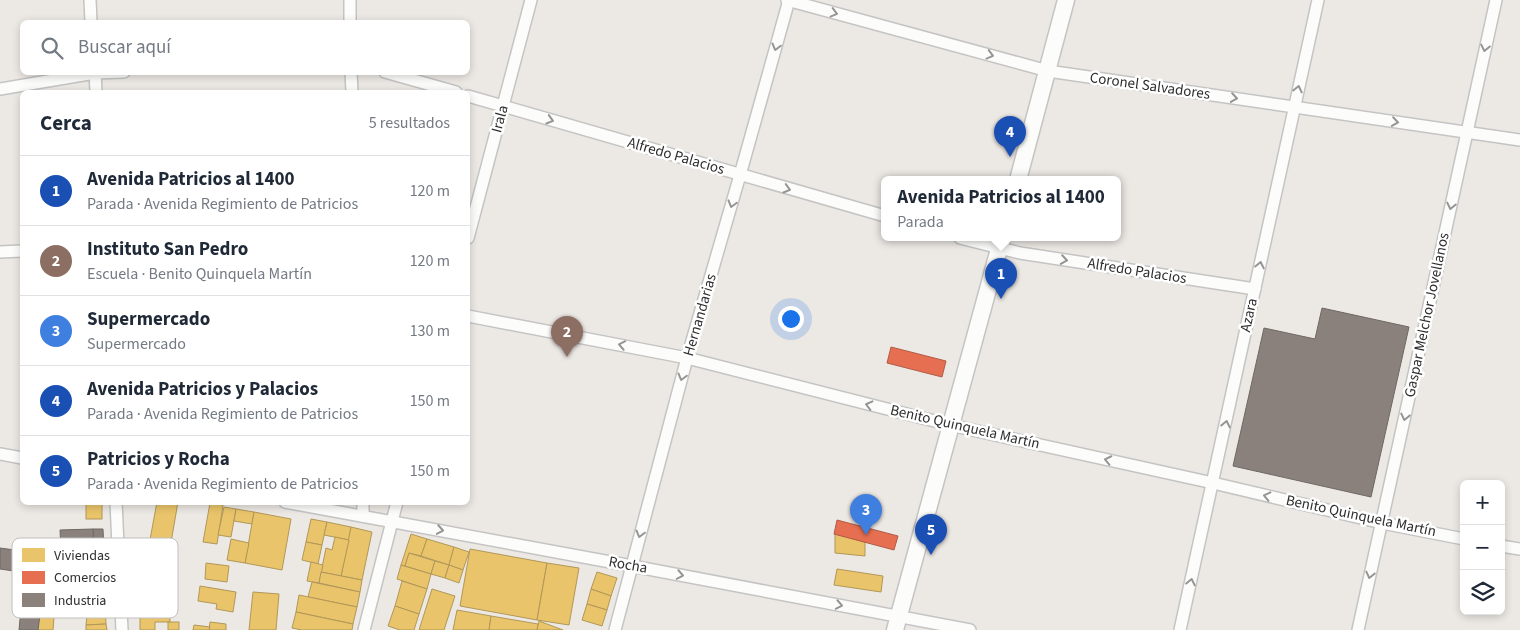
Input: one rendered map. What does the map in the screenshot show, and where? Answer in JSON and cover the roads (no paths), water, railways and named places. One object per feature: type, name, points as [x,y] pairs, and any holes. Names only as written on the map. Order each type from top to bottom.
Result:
[{"type":"main road","points":[[1019,176],[1066,0]]},
{"type":"main road","points":[[897,623],[1000,243]]},
{"type":"street","points":[[90,0],[91,20]]},
{"type":"street","points":[[350,0],[350,20]]},
{"type":"street","name":"Irala","points":[[470,230],[531,0]]},
{"type":"street","name":"Coronel Salvadores","points":[[788,0],[1048,71],[1520,140]]},
{"type":"street","name":"Hernandarias","points":[[615,630],[687,358],[788,0]]},
{"type":"street","name":"Azara","points":[[1180,630],[1318,0]]},
{"type":"street","name":"Gaspar Melchor Jovellanos","points":[[1358,630],[1496,0]]},
{"type":"street","points":[[0,88],[82,75]]},
{"type":"street","points":[[95,75],[96,90]]},
{"type":"street","points":[[351,75],[352,90]]},
{"type":"street","points":[[396,75],[449,90]]},
{"type":"street","name":"Alfredo Palacios","points":[[470,97],[881,215]]},
{"type":"street","name":"Alfredo Palacios","points":[[984,241],[1255,289]]},
{"type":"street","points":[[0,252],[20,252]]},
{"type":"street","name":"Benito Quinquela Martín","points":[[470,316],[687,358],[950,426],[1213,483],[1382,523],[1460,537]]},
{"type":"street","points":[[0,454],[20,458]]},
{"type":"street","points":[[116,505],[118,538]]},
{"type":"street","name":"Rocha","points":[[302,505],[632,566],[897,623],[970,630]]},
{"type":"street","points":[[363,505],[363,516]]},
{"type":"street","points":[[364,630],[396,505]]},
{"type":"street","points":[[1505,547],[1520,549]]},
{"type":"place","name":"Avenida Patricios y Palacios","points":[[1010,157]]},
{"type":"place","name":"Avenida Patricios al 1400","points":[[1001,299]]},
{"type":"place","name":"Instituto San Pedro","points":[[567,357]]},
{"type":"place","name":"Supermercado","points":[[866,535]]},
{"type":"place","name":"Patricios y Rocha","points":[[931,555]]}]
